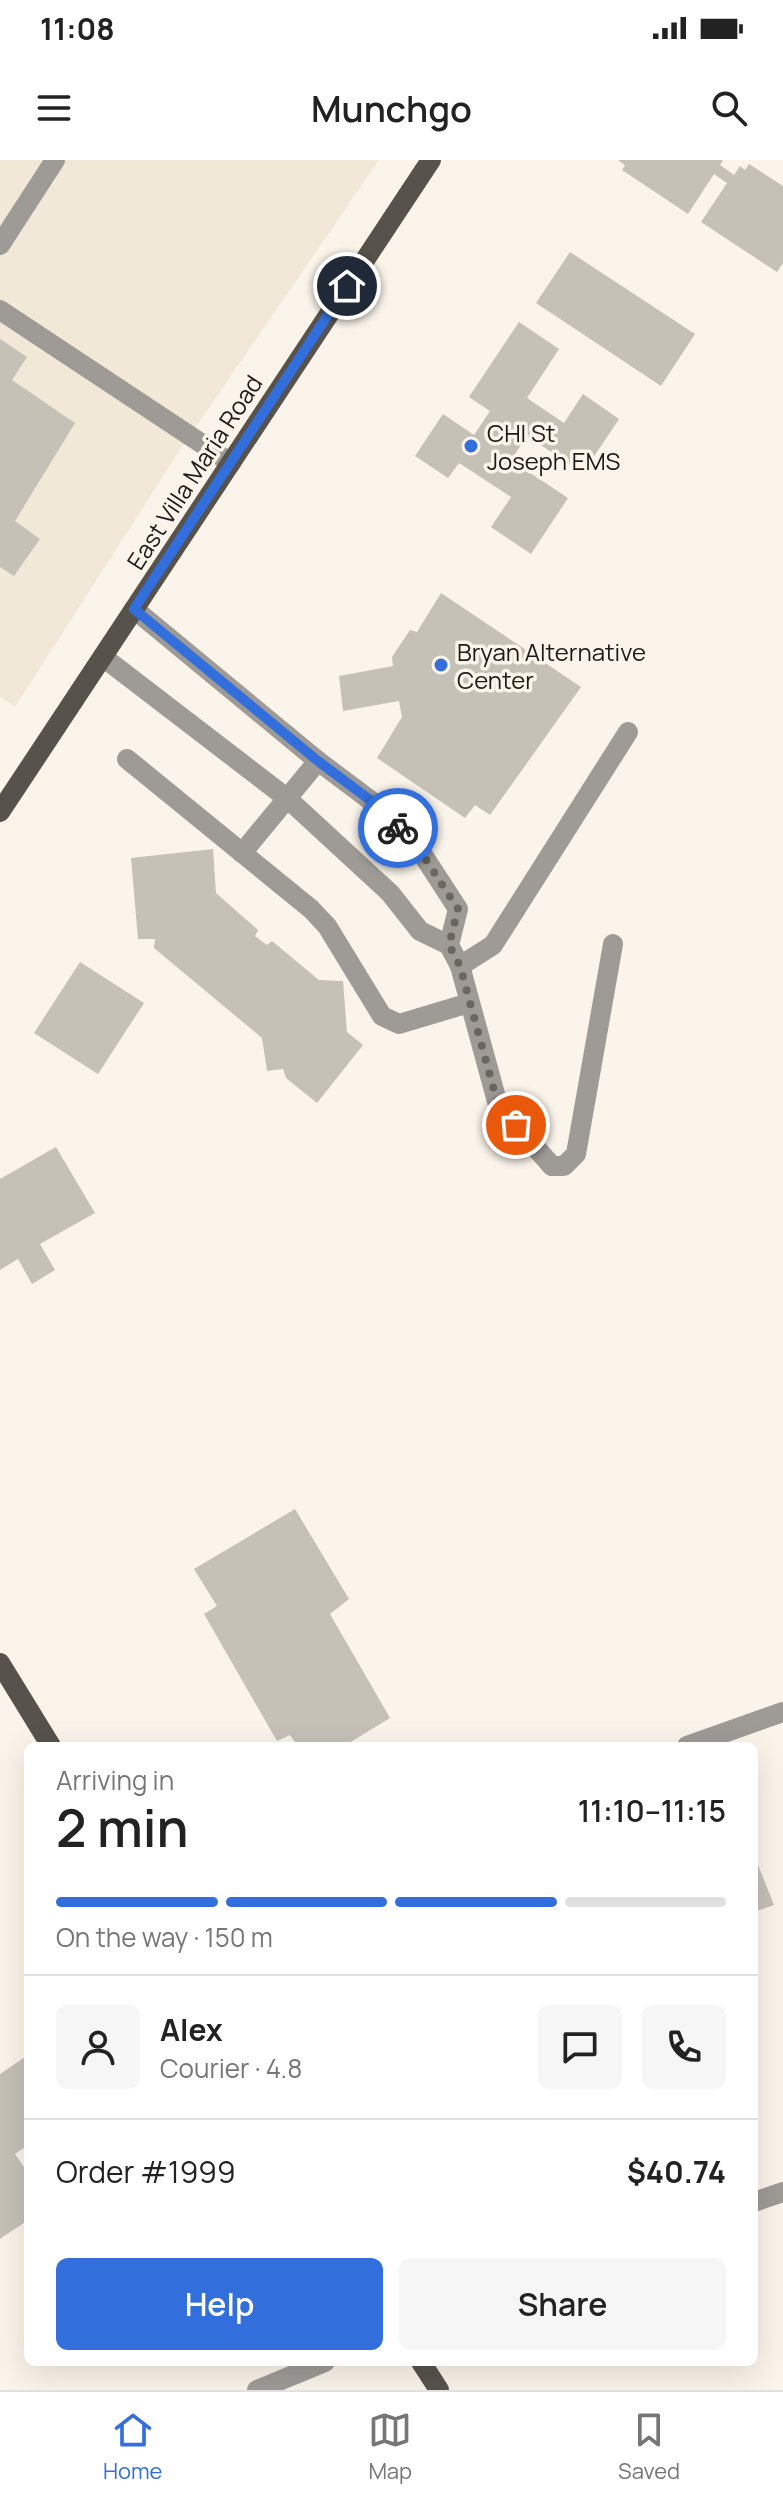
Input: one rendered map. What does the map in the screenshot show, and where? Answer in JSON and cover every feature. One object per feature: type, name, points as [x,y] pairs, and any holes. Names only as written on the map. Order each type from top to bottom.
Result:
[{"type":"main road","name":"East Villa Maria Road","points":[[0,812],[431,160]]},
{"type":"main road","points":[[0,1663],[49,1742]]},
{"type":"main road","points":[[424,2366],[439,2390]]},
{"type":"street","points":[[0,245],[55,160]]},
{"type":"street","points":[[0,310],[231,463]]},
{"type":"street","points":[[134,609],[318,761],[374,803],[419,849],[458,909],[449,945]]},
{"type":"street","points":[[103,657],[288,799],[390,893],[420,931],[449,945],[460,966],[498,1105],[552,1166],[564,1166],[576,1154],[613,944]]},
{"type":"street","points":[[460,966],[493,945],[628,732]]},
{"type":"street","points":[[127,759],[311,909],[327,926],[382,1016],[399,1024],[469,1003]]},
{"type":"street","points":[[242,853],[318,761]]},
{"type":"street","points":[[698,1742],[783,1712]]},
{"type":"street","points":[[758,2201],[783,2192]]},
{"type":"street","points":[[257,2390],[315,2366]]},
{"type":"shaded area","points":[[0,160],[379,160],[176,456],[15,707],[0,697]]},
{"type":"building","points":[[618,160],[723,160],[720,165],[734,175],[740,166],[745,170],[749,164],[783,186],[783,263],[777,272],[701,222],[727,183],[714,174],[688,214],[622,170],[625,165]]},
{"type":"building","points":[[570,252],[695,334],[661,386],[536,303]]},
{"type":"building","name":"CHI St Joseph EMS","points":[[519,322],[559,349],[527,398],[564,423],[583,394],[619,419],[583,473],[527,436],[511,460],[568,498],[531,554],[491,527],[511,497],[459,463],[448,478],[415,456],[443,414],[474,435],[490,411],[469,397]]},
{"type":"building","points":[[0,339],[27,357],[12,380],[75,423],[15,521],[40,539],[14,576],[0,567]]},
{"type":"building","points":[[441,593],[581,687],[490,815],[475,805],[465,818],[377,758],[402,717],[399,701],[343,711],[339,676],[393,666],[392,657],[410,630],[417,632]]},
{"type":"building","points":[[213,849],[216,893],[258,930],[255,936],[267,945],[272,941],[319,980],[343,981],[347,1032],[363,1045],[317,1103],[286,1078],[283,1069],[267,1071],[262,1038],[154,948],[155,939],[138,939],[131,858]]},
{"type":"building","points":[[80,962],[144,1003],[98,1074],[34,1033]]},
{"type":"building","points":[[56,1147],[95,1213],[40,1244],[55,1270],[32,1284],[18,1259],[0,1270],[0,1179]]},
{"type":"building","points":[[295,1509],[349,1599],[330,1614],[390,1718],[351,1742],[295,1742],[290,1735],[277,1741],[204,1614],[217,1606],[194,1569]]},
{"type":"building","points":[[758,1865],[774,1905],[758,1911]]},
{"type":"building","points":[[24,2058],[24,2148],[15,2154],[24,2167],[24,2223],[0,2239],[0,2074]]},
{"type":"way so far","points":[[398,828],[419,849],[458,909],[449,945],[460,966],[498,1105],[516,1125]]},
{"type":"place","name":"CHI St Joseph EMS","points":[[471,446]]},
{"type":"place","name":"Bryan Alternative Center","points":[[441,665]]},
{"type":"route","points":[[347,286],[134,609],[318,761],[374,803],[398,828]]}]
